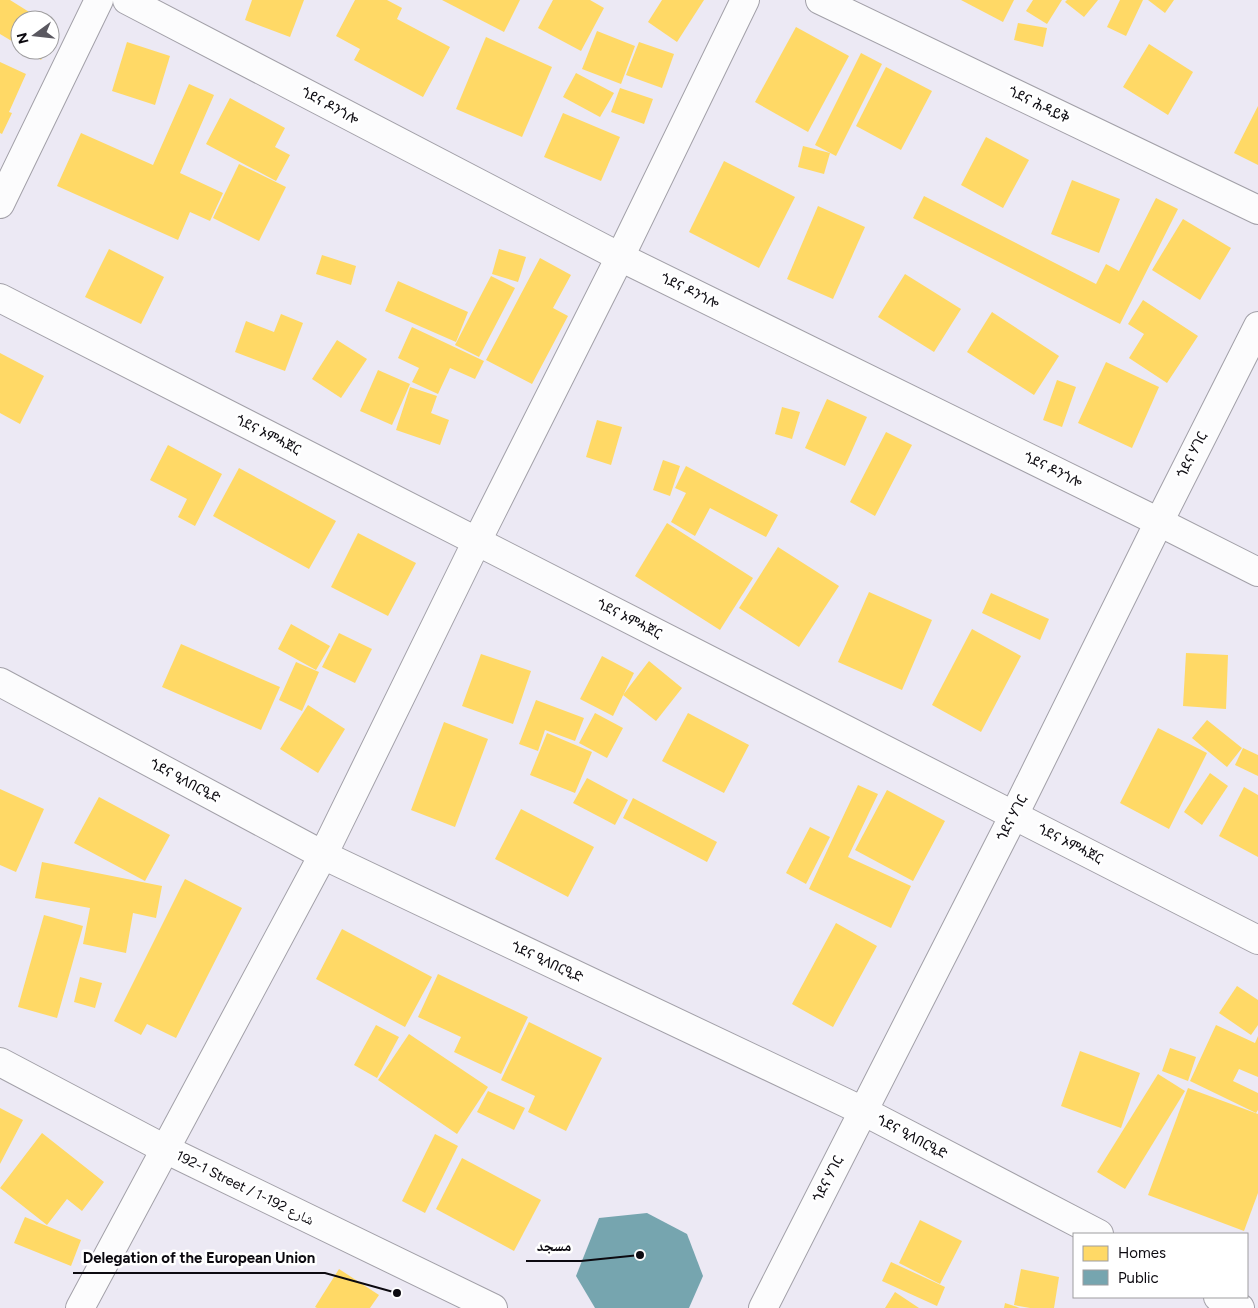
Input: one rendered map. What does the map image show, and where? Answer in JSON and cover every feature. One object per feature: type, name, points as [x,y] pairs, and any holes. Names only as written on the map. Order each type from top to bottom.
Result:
[{"type":"street","points":[[0,204],[99,0]]},
{"type":"street","name":"ጎደና ዶንጎሎ","points":[[127,0],[620,257],[1258,572]]},
{"type":"street","points":[[80,1308],[322,855],[620,257],[745,0]]},
{"type":"street","name":"ጎደና ሕዳይቅ","points":[[820,0],[1258,210]]},
{"type":"street","name":"ጎደና ኦምሓጀር","points":[[0,298],[1258,940]]},
{"type":"street","name":"ጎደና ሃገር","points":[[763,1308],[1014,815],[1158,522],[1258,326]]},
{"type":"street","name":"ጎደና ዒላበርዒድ","points":[[0,682],[322,855],[863,1111],[1096,1233]]},
{"type":"street","name":"192-1 Street / شارع 192-1","points":[[0,1062],[164,1150],[493,1308]]},
{"type":"street","points":[[1220,1298],[1240,1308]]},
{"type":"building: Homes","points":[[0,0],[10,0],[26,10],[10,10],[10,40],[0,34]]},
{"type":"building: Homes","points":[[252,0],[304,0],[290,37],[245,20]]},
{"type":"building: Homes","points":[[355,0],[387,0],[402,8],[397,19],[450,47],[423,97],[354,60],[360,49],[336,36]]},
{"type":"building: Homes","points":[[442,0],[520,0],[504,32]]},
{"type":"building: Homes","points":[[553,0],[590,0],[604,8],[581,51],[538,28]]},
{"type":"building: Homes","points":[[662,0],[704,0],[677,42],[648,22]]},
{"type":"building: Homes","points":[[961,0],[1014,0],[1003,22]]},
{"type":"building: Homes","points":[[1033,0],[1062,0],[1047,24],[1026,11]]},
{"type":"building: Homes","points":[[1067,0],[1098,0],[1084,17],[1065,2]]},
{"type":"building: Homes","points":[[1120,0],[1143,0],[1126,36],[1107,27]]},
{"type":"building: Homes","points":[[1148,0],[1174,0],[1165,13]]},
{"type":"building: Homes","points":[[1018,23],[1047,28],[1043,47],[1014,40]]},
{"type":"building: Homes","points":[[796,27],[849,56],[808,132],[755,102]]},
{"type":"building: Homes","points":[[597,31],[635,46],[621,84],[582,69]]},
{"type":"building: Homes","points":[[486,37],[552,67],[522,137],[456,109]]},
{"type":"building: Homes","points":[[127,42],[170,56],[155,105],[112,91]]},
{"type":"building: Homes","points":[[639,42],[674,54],[662,88],[626,75]]},
{"type":"building: Homes","points":[[1149,44],[1193,72],[1168,115],[1123,87]]},
{"type":"building: Homes","points":[[861,53],[882,64],[836,156],[815,145]]},
{"type":"building: Homes","points":[[0,62],[26,74],[9,112],[12,113],[2,134],[0,133]]},
{"type":"building: Homes","points":[[886,67],[932,91],[901,150],[856,126]]},
{"type":"building: Homes","points":[[576,73],[614,93],[600,117],[563,97]]},
{"type":"building: Homes","points":[[189,84],[214,95],[180,173],[223,193],[210,221],[190,212],[178,240],[57,186],[81,133],[153,165]]},
{"type":"building: Homes","points":[[620,88],[653,99],[644,124],[611,112]]},
{"type":"building: Homes","points":[[230,98],[285,128],[275,147],[290,155],[276,181],[206,144]]},
{"type":"building: Homes","points":[[1258,106],[1258,165],[1234,153]]},
{"type":"building: Homes","points":[[563,113],[620,137],[601,181],[544,157]]},
{"type":"building: Homes","points":[[986,137],[1029,160],[1003,208],[961,185]]},
{"type":"building: Homes","points":[[803,146],[830,153],[824,174],[798,167]]},
{"type":"building: Homes","points":[[724,161],[795,197],[759,268],[689,232]]},
{"type":"building: Homes","points":[[239,164],[286,187],[259,241],[213,218]]},
{"type":"building: Homes","points":[[1072,180],[1120,199],[1099,253],[1051,234]]},
{"type":"building: Homes","points":[[924,196],[1096,284],[1106,264],[1119,271],[1156,198],[1178,209],[1120,324],[913,218]]},
{"type":"building: Homes","points":[[818,206],[865,227],[833,299],[787,279]]},
{"type":"building: Homes","points":[[1183,219],[1231,248],[1200,300],[1152,270]]},
{"type":"building: Homes","points":[[109,249],[164,277],[141,324],[85,297]]},
{"type":"building: Homes","points":[[499,249],[526,257],[518,282],[492,274]]},
{"type":"building: Homes","points":[[322,255],[356,266],[351,285],[316,274]]},
{"type":"building: Homes","points":[[540,258],[571,275],[553,308],[568,316],[532,384],[486,360]]},
{"type":"building: Homes","points":[[905,274],[961,309],[934,352],[878,317]]},
{"type":"building: Homes","points":[[491,276],[515,288],[479,357],[455,345]]},
{"type":"building: Homes","points":[[398,281],[468,312],[456,342],[385,311]]},
{"type":"building: Homes","points":[[1143,300],[1198,336],[1167,383],[1129,358],[1144,334],[1128,324]]},
{"type":"building: Homes","points":[[992,312],[1059,356],[1034,395],[967,352]]},
{"type":"building: Homes","points":[[281,314],[303,323],[285,371],[235,352],[246,321],[274,332]]},
{"type":"building: Homes","points":[[412,327],[484,361],[475,379],[450,368],[438,394],[412,382],[419,368],[398,358]]},
{"type":"building: Homes","points":[[337,340],[367,359],[341,398],[312,379]]},
{"type":"building: Homes","points":[[0,353],[44,376],[20,424],[0,413]]},
{"type":"building: Homes","points":[[1106,362],[1159,387],[1132,448],[1078,423]]},
{"type":"building: Homes","points":[[378,370],[410,384],[392,425],[360,411]]},
{"type":"building: Homes","points":[[1057,380],[1076,387],[1062,427],[1043,420]]},
{"type":"building: Homes","points":[[410,387],[437,396],[431,413],[449,420],[440,445],[396,430]]},
{"type":"building: Homes","points":[[827,399],[867,417],[845,466],[805,448]]},
{"type":"building: Homes","points":[[782,407],[800,412],[792,439],[775,434]]},
{"type":"building: Homes","points":[[597,420],[622,427],[611,465],[586,457]]},
{"type":"building: Homes","points":[[886,432],[912,445],[875,516],[850,502]]},
{"type":"building: Homes","points":[[168,445],[222,474],[195,526],[178,517],[187,499],[150,480]]},
{"type":"building: Homes","points":[[663,460],[680,466],[670,496],[653,490]]},
{"type":"building: Homes","points":[[686,466],[778,515],[766,537],[710,508],[695,536],[671,522],[686,493],[675,488]]},
{"type":"building: Homes","points":[[239,468],[336,521],[309,569],[213,516]]},
{"type":"building: Homes","points":[[667,523],[753,578],[720,630],[635,576]]},
{"type":"building: Homes","points":[[358,533],[416,563],[388,616],[331,587]]},
{"type":"building: Homes","points":[[778,547],[839,586],[799,647],[739,608]]},
{"type":"building: Homes","points":[[869,592],[932,620],[902,690],[838,662]]},
{"type":"building: Homes","points":[[991,593],[1049,619],[1040,640],[982,613]]},
{"type":"building: Homes","points":[[291,624],[330,646],[316,670],[278,649]]},
{"type":"building: Homes","points":[[972,629],[1021,656],[981,732],[932,705]]},
{"type":"building: Homes","points":[[339,633],[372,649],[355,683],[322,667]]},
{"type":"building: Homes","points":[[181,644],[280,687],[261,730],[162,687]]},
{"type":"building: Homes","points":[[1186,653],[1228,655],[1226,709],[1183,706]]},
{"type":"building: Homes","points":[[481,654],[531,671],[513,724],[462,706]]},
{"type":"building: Homes","points":[[602,656],[634,673],[613,716],[580,699]]},
{"type":"building: Homes","points":[[649,661],[682,688],[656,721],[623,695]]},
{"type":"building: Homes","points":[[296,662],[319,672],[302,711],[279,700]]},
{"type":"building: Homes","points":[[536,700],[584,718],[575,741],[545,730],[538,751],[519,744]]},
{"type":"building: Homes","points":[[308,705],[345,729],[318,773],[280,749]]},
{"type":"building: Homes","points":[[595,713],[623,728],[607,758],[579,743]]},
{"type":"building: Homes","points":[[688,713],[749,745],[724,793],[662,761]]},
{"type":"building: Homes","points":[[1207,720],[1242,748],[1227,767],[1192,738]]},
{"type":"building: Homes","points":[[444,722],[488,739],[455,827],[411,810]]},
{"type":"building: Homes","points":[[1158,728],[1207,753],[1169,829],[1120,803]]},
{"type":"building: Homes","points":[[547,733],[592,752],[575,793],[530,775]]},
{"type":"building: Homes","points":[[1243,748],[1258,755],[1258,776],[1235,765]]},
{"type":"building: Homes","points":[[1210,773],[1228,786],[1202,825],[1184,812]]},
{"type":"building: Homes","points":[[587,778],[628,800],[615,825],[573,803]]},
{"type":"building: Homes","points":[[858,785],[878,794],[848,857],[911,886],[891,928],[809,889]]},
{"type":"building: Homes","points":[[1244,787],[1258,795],[1258,857],[1219,836]]},
{"type":"building: Homes","points":[[0,789],[44,809],[16,872],[0,865]]},
{"type":"building: Homes","points":[[887,790],[945,821],[913,881],[855,850]]},
{"type":"building: Homes","points":[[99,797],[170,835],[145,881],[74,843]]},
{"type":"building: Homes","points":[[633,798],[717,842],[707,862],[623,818]]},
{"type":"building: Homes","points":[[521,809],[594,847],[568,897],[495,859]]},
{"type":"building: Homes","points":[[810,827],[830,837],[806,884],[786,873]]},
{"type":"building: Homes","points":[[42,862],[162,886],[156,918],[133,913],[126,953],[83,944],[90,908],[35,898]]},
{"type":"building: Homes","points":[[185,879],[242,908],[176,1038],[147,1024],[141,1035],[114,1021]]},
{"type":"building: Homes","points":[[44,915],[83,926],[57,1018],[18,1007]]},
{"type":"building: Homes","points":[[836,923],[877,946],[833,1027],[792,1004]]},
{"type":"building: Homes","points":[[342,929],[432,977],[405,1027],[316,979]]},
{"type":"building: Homes","points":[[438,974],[528,1017],[501,1074],[454,1052],[461,1037],[418,1017]]},
{"type":"building: Homes","points":[[80,977],[102,983],[95,1008],[74,1002]]},
{"type":"building: Homes","points":[[1237,986],[1258,1000],[1258,1025],[1251,1035],[1219,1013]]},
{"type":"building: Homes","points":[[529,1022],[602,1058],[566,1131],[528,1112],[535,1096],[501,1080]]},
{"type":"building: Homes","points":[[376,1025],[399,1037],[377,1078],[354,1065]]},
{"type":"building: Homes","points":[[1216,1025],[1255,1043],[1258,1036],[1258,1077],[1239,1069],[1233,1081],[1258,1093],[1258,1110],[1256,1113],[1190,1081]]},
{"type":"building: Homes","points":[[409,1034],[488,1087],[457,1134],[378,1080]]},
{"type":"building: Homes","points":[[1170,1048],[1196,1057],[1188,1081],[1162,1071]]},
{"type":"building: Homes","points":[[1080,1051],[1140,1073],[1121,1128],[1061,1106]]},
{"type":"building: Homes","points":[[1158,1074],[1185,1091],[1125,1189],[1097,1172]]},
{"type":"building: Homes","points":[[1188,1088],[1258,1114],[1258,1193],[1244,1231],[1148,1195]]},
{"type":"building: Homes","points":[[488,1091],[525,1108],[514,1130],[477,1112]]},
{"type":"building: Homes","points":[[0,1108],[23,1120],[0,1164]]},
{"type":"building: Homes","points":[[42,1133],[104,1182],[82,1211],[67,1199],[47,1225],[0,1188]]},
{"type":"building: Homes","points":[[435,1134],[458,1146],[425,1213],[402,1201]]},
{"type":"building: Homes","points":[[462,1158],[541,1200],[514,1251],[436,1209]]},
{"type":"building: Homes","points":[[25,1217],[81,1240],[71,1266],[14,1243]]},
{"type":"building: Homes","points":[[920,1220],[962,1241],[940,1284],[899,1263]]},
{"type":"building: Homes","points":[[891,1262],[945,1287],[937,1306],[882,1281]]},
{"type":"building: Homes","points":[[339,1269],[379,1295],[370,1308],[315,1307]]},
{"type":"building: Homes","points":[[1021,1269],[1059,1277],[1054,1308],[1030,1308],[1014,1305]]},
{"type":"building: Homes","points":[[895,1292],[919,1308],[885,1308]]},
{"type":"building: Homes","points":[[1005,1303],[1020,1308],[1004,1308]]},
{"type":"building: Public","points":[[647,1213],[687,1234],[703,1276],[689,1308],[595,1308],[576,1276],[599,1218]]},
{"type":"place","name":"مسجد","points":[[640,1255]]},
{"type":"place","name":"Delegation of the European Union","points":[[397,1293]]}]
